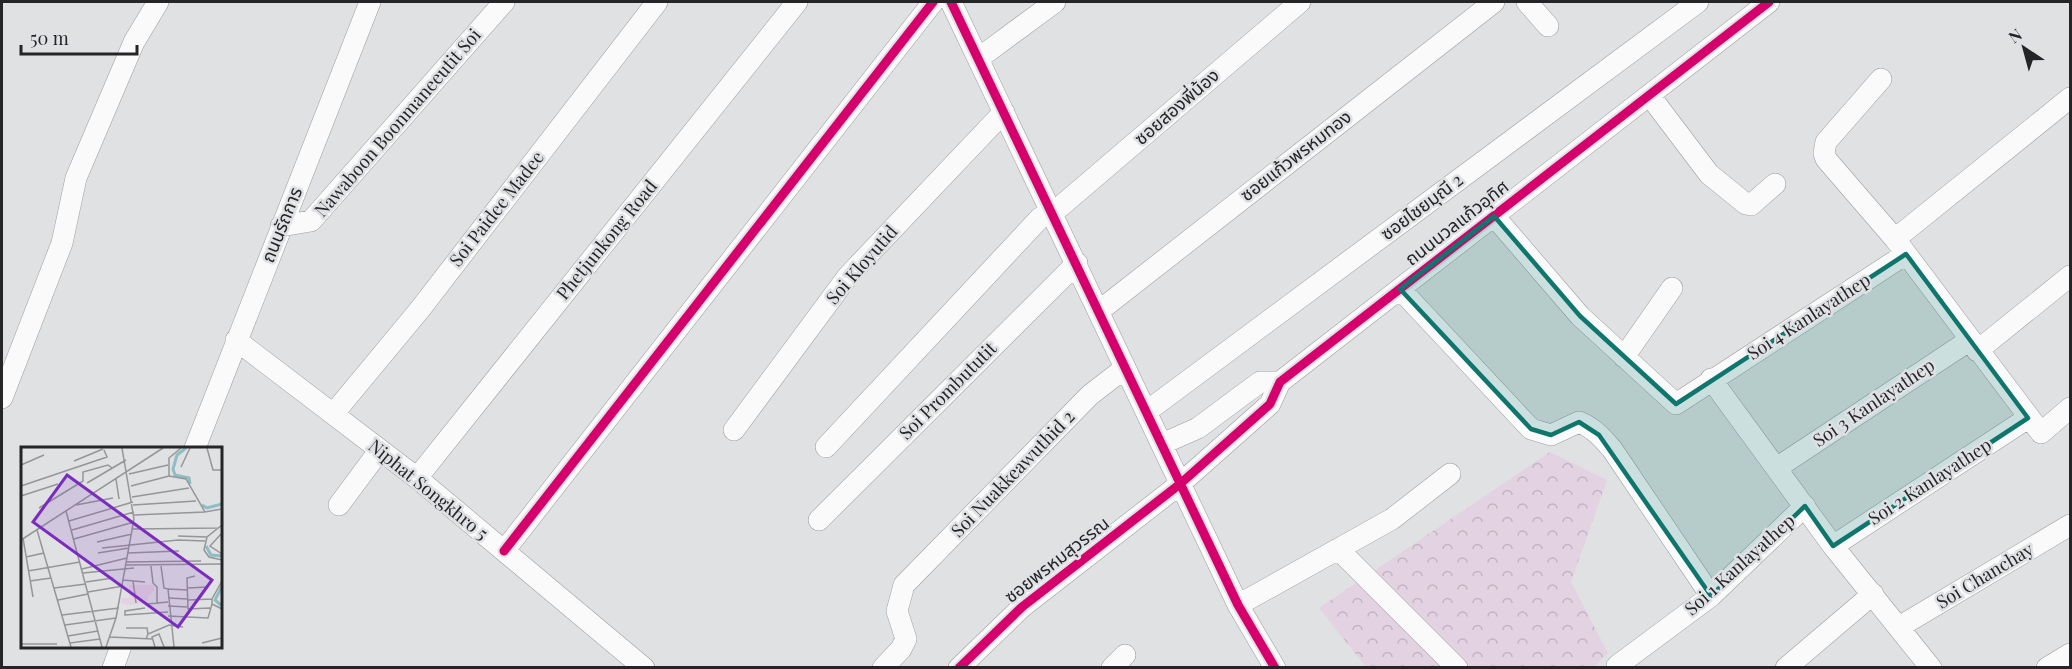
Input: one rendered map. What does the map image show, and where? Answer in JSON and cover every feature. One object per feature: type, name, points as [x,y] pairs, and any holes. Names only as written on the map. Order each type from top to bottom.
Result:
[{"type":"street","points":[[2,398],[62,243],[76,178],[134,42],[158,2]]},
{"type":"street","name":"ถนนรัถการ","points":[[195,447],[370,2]]},
{"type":"street","name":"Nawaboon Boonmaneeutit Soi","points":[[281,226],[311,222],[504,2]]},
{"type":"street","name":"Soi Paidee Madee","points":[[334,413],[428,298],[657,2]]},
{"type":"street","name":"Phetjunkong Road","points":[[417,478],[797,2]]},
{"type":"street","points":[[504,551],[933,2]]},
{"type":"street","points":[[951,2],[1054,212],[1125,368],[1238,605],[1275,667]]},
{"type":"street","points":[[979,58],[1055,2]]},
{"type":"street","name":"ซอยสองพี่น้อง","points":[[826,447],[1040,218],[1054,212],[1300,2]]},
{"type":"street","name":"ซอยแก้วพรหมทอง","points":[[1099,311],[1494,2]]},
{"type":"street","points":[[1527,2],[1548,26]]},
{"type":"street","name":"ซอยไชยมุณี 2","points":[[1146,412],[1698,2]]},
{"type":"street","name":"ถนนนวลแก้วอุทิศ","points":[[1180,484],[1270,404],[1280,382],[1769,2]]},
{"type":"street","points":[[1881,80],[1828,139],[1824,153],[1901,247],[2035,425]]},
{"type":"street","points":[[1650,96],[1709,174],[1746,204],[1752,206],[1758,202],[1775,184]]},
{"type":"street","name":"Soi 4 Kanlayathep","points":[[1624,357],[1676,404],[1901,247],[2070,98]]},
{"type":"street","name":"Soi Kloyutid","points":[[734,430],[848,276],[1004,112]]},
{"type":"street","points":[[1494,216],[1547,281],[1624,357],[1672,288]]},
{"type":"street","name":"Soi Prombututit","points":[[819,520],[1077,263]]},
{"type":"street","name":"Soi 3 Kanlayathep","points":[[1778,467],[1973,345],[2070,276]]},
{"type":"street","points":[[1400,289],[1531,429],[1551,435],[1579,422],[1599,435],[1612,449],[1711,596]]},
{"type":"street","name":"Niphat Songkhro 5","points":[[236,340],[417,478],[644,668]]},
{"type":"street","name":"Soi Nuakkeawuthid 2","points":[[883,668],[901,649],[906,639],[897,611],[904,585],[1090,395],[1125,368]]},
{"type":"street","points":[[1711,379],[1778,467],[1833,546],[1931,668]]},
{"type":"street","name":"ถนนนวลแก้วอุทิศ","points":[[1162,444],[1198,428],[1260,382],[1280,382]]},
{"type":"street","name":"Soi 2 Kanlayathep","points":[[1833,546],[2035,425],[2070,408]]},
{"type":"street","points":[[339,505],[379,451]]},
{"type":"street","points":[[1238,605],[1392,519],[1450,474]]},
{"type":"street","name":"ซอยพรหมสุวรรณ","points":[[959,668],[1022,607],[1180,484]]},
{"type":"street","name":"Soi 1 Kanlayathep","points":[[1617,666],[1711,596],[1805,506]]},
{"type":"street","name":"Soi Chanchay","points":[[1899,627],[2070,525]]},
{"type":"street","points":[[1338,549],[1457,668]]},
{"type":"street","points":[[1786,668],[1873,594]]},
{"type":"street","points":[[113,668],[120,648]]},
{"type":"street","points":[[2047,668],[2070,654]]},
{"type":"highlighted area","points":[[1494,216],[1580,316],[1676,404],[1906,254],[2028,418],[1833,546],[1805,506],[1711,596],[1599,435],[1579,422],[1551,435],[1531,429],[1400,289]]},
{"type":"green space","points":[[1550,452],[1607,480],[1571,582],[1608,653],[1594,667],[1366,667],[1319,608]]},
{"type":"cycle path","points":[[504,551],[933,2]]},
{"type":"cycle path","points":[[951,2],[1238,605],[1275,668]]},
{"type":"cycle path","points":[[959,668],[1022,607],[1180,484],[1270,404],[1280,382],[1769,2]]}]
